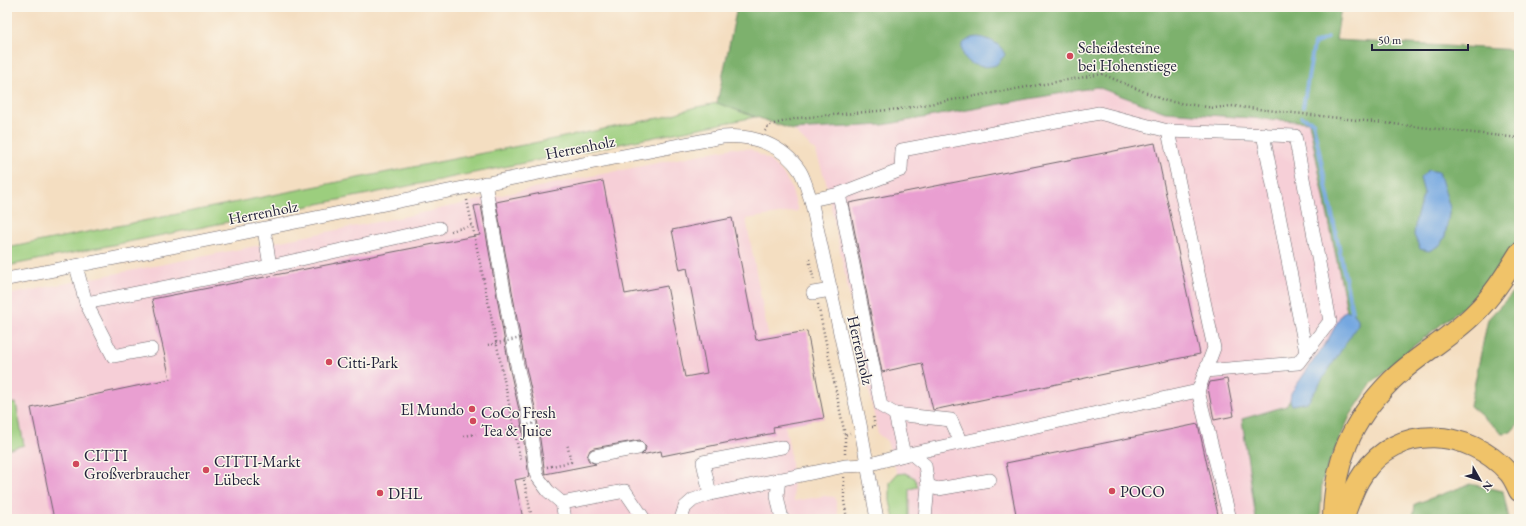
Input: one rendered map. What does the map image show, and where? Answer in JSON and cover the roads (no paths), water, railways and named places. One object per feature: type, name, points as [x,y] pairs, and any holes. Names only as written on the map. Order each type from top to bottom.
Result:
[{"type":"highway","points":[[1333,519],[1333,491],[1344,451],[1362,414],[1392,380],[1475,314],[1504,278],[1519,253]]},
{"type":"highway","points":[[1343,519],[1353,491],[1363,473],[1382,454],[1406,441],[1436,436],[1463,441],[1481,449],[1509,473],[1519,491]]},
{"type":"street","points":[[811,200],[839,194],[901,170],[902,150],[1099,113],[1168,131],[1295,136],[1330,321],[1298,363],[1205,371]]},
{"type":"street","points":[[1168,131],[1214,348],[1198,392],[1230,519]]},
{"type":"street","points":[[1263,134],[1306,352]]},
{"type":"street","name":"Herrenholz","points":[[7,279],[264,229],[485,183],[734,135],[758,139],[774,146],[788,155],[800,172],[811,200],[862,430],[877,519]]},
{"type":"street","points":[[485,183],[517,364],[528,413],[537,476],[548,491],[562,503],[565,519]]},
{"type":"street","points":[[839,194],[881,406],[895,414],[951,420],[961,443]]},
{"type":"street","points":[[86,303],[270,266],[439,228]]},
{"type":"street","points":[[264,229],[270,266]]},
{"type":"street","points":[[76,266],[86,303],[113,356],[151,349]]},
{"type":"street","points":[[815,292],[831,290]]},
{"type":"street","points":[[681,519],[685,507],[693,500],[710,494],[844,466],[867,465],[908,454],[1198,392]]},
{"type":"street","points":[[895,414],[908,454],[925,465],[928,486],[925,519]]},
{"type":"street","points":[[710,494],[703,462],[782,447]]},
{"type":"street","points":[[595,456],[638,448]]},
{"type":"street","points":[[779,479],[777,496],[782,519]]},
{"type":"street","points":[[928,486],[938,489],[990,480]]},
{"type":"street","points":[[562,503],[625,491],[644,519]]},
{"type":"water","points":[[978,37],[994,42],[1001,47],[1005,55],[996,65],[984,67],[978,66],[972,64],[964,56],[962,44],[971,38]]},
{"type":"water","points":[[1428,170],[1439,172],[1450,208],[1445,236],[1440,245],[1429,251],[1420,249],[1414,235],[1416,218],[1424,193],[1420,178]]},
{"type":"water","points":[[1352,311],[1358,319],[1358,324],[1308,402],[1292,405],[1290,400],[1291,393],[1328,340],[1342,313]]},
{"type":"waterway","points":[[1303,107],[1314,44],[1328,38]]},
{"type":"waterway","points":[[1302,117],[1313,122],[1352,311]]},
{"type":"place","name":"Scheidesteine bei Hohenstiege","points":[[1070,56]]},
{"type":"place","name":"Citti-Park","points":[[329,362]]},
{"type":"place","name":"El Mundo","points":[[472,409]]},
{"type":"place","name":"CoCo Fresh Tea & Juice","points":[[473,421]]},
{"type":"place","name":"CITTI Großverbraucher","points":[[76,464]]},
{"type":"place","name":"CITTI-Markt Lübeck","points":[[206,470]]},
{"type":"place","name":"POCO","points":[[1112,491]]},
{"type":"place","name":"DHL","points":[[380,493]]}]
